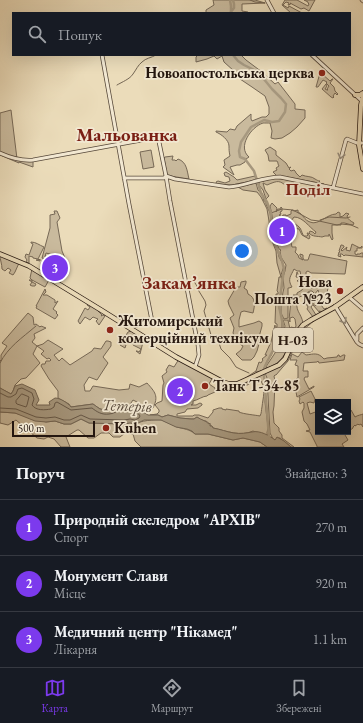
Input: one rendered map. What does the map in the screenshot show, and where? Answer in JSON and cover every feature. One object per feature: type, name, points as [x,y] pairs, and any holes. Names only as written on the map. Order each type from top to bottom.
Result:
[{"type":"main road","points":[[356,96],[363,94],[361,143],[363,170]]},
{"type":"main road","name":"Н-03","points":[[0,254],[32,268],[195,367],[229,383],[238,383],[259,374],[282,361],[296,333],[302,325],[310,319],[335,306],[363,287]]},
{"type":"main road","name":"Н-03","points":[[0,254],[29,265],[195,367]]},
{"type":"street","points":[[267,0],[273,12]]},
{"type":"street","points":[[102,56],[152,321],[130,327]]},
{"type":"street","points":[[313,56],[356,96],[362,104]]},
{"type":"street","points":[[0,154],[17,160],[26,160],[158,137],[200,355],[195,367]]},
{"type":"street","points":[[333,188],[345,142],[347,139],[361,143]]},
{"type":"street","points":[[124,178],[164,178],[166,176],[226,187],[237,186],[275,177],[363,194]]},
{"type":"street","points":[[349,297],[363,309]]},
{"type":"street","points":[[335,306],[358,344],[363,346]]},
{"type":"street","points":[[136,331],[136,328],[139,325]]},
{"type":"street","points":[[358,344],[358,334],[363,328]]},
{"type":"street","points":[[353,335],[358,334]]},
{"type":"shaded area","points":[[213,0],[255,0],[265,3],[242,4],[242,11],[248,12],[206,12],[206,10],[214,5]]},
{"type":"shaded area","points":[[285,0],[297,0],[308,6],[308,2],[304,0],[315,0],[309,11],[304,8],[301,9],[290,3],[291,4],[288,5],[289,3],[286,2],[283,5],[288,8],[289,6],[300,12],[290,12],[282,5]]},
{"type":"shaded area","points":[[197,56],[214,56],[196,62]]},
{"type":"shaded area","points":[[214,56],[222,56],[217,59]]},
{"type":"shaded area","points":[[222,56],[242,56],[275,84],[278,82],[295,104],[295,109],[305,110],[305,118],[297,127],[282,138],[271,138],[272,131],[270,123],[258,125],[250,133],[245,143],[244,148],[249,157],[240,165],[230,167],[234,175],[223,167],[225,165],[224,160],[230,156],[229,144],[216,131],[227,132],[230,129],[235,130],[237,126],[251,114],[252,121],[266,117],[269,114],[269,107],[265,96],[240,79],[224,62]]},
{"type":"shaded area","points":[[320,73],[330,81],[333,79],[330,83],[338,94],[337,95],[335,93],[333,98],[322,89],[326,84],[327,86],[325,89],[328,90],[327,89],[329,86],[326,83],[327,82],[323,80],[318,87],[316,87]]},
{"type":"shaded area","points":[[11,110],[17,159],[33,160],[33,167],[0,155],[0,113]]},
{"type":"shaded area","points":[[270,147],[276,151],[276,155],[286,163],[289,168],[291,167],[289,169],[291,171],[294,170],[300,177],[302,175],[312,177],[320,181],[318,183],[277,176],[273,172],[277,170],[276,168],[279,166],[278,163],[277,161],[269,161],[265,150]]},
{"type":"shaded area","points":[[151,150],[154,167],[143,169],[140,152]]},
{"type":"shaded area","points":[[173,156],[172,160],[176,161],[178,159],[183,162],[189,179],[167,175],[164,158]]},
{"type":"shaded area","points":[[226,172],[237,180],[255,176],[256,180],[232,185],[217,184],[216,182],[218,181],[225,183],[230,181],[229,177],[225,176],[224,173]]},
{"type":"shaded area","points":[[275,178],[294,181],[289,188],[283,183],[279,182],[274,182],[267,185],[263,183],[269,196],[266,199],[259,182]]},
{"type":"shaded area","points":[[256,183],[258,190],[262,193],[264,201],[266,201],[270,213],[273,235],[272,239],[284,266],[281,275],[283,282],[279,303],[282,319],[282,331],[263,370],[244,379],[256,371],[259,362],[261,363],[263,360],[262,359],[267,355],[265,355],[271,342],[275,325],[275,327],[277,327],[277,324],[275,323],[276,294],[278,294],[279,277],[281,277],[277,263],[276,251],[270,236],[267,209],[257,192],[243,190],[238,187]]},
{"type":"shaded area","points":[[272,203],[277,208],[276,212],[281,207],[282,208],[282,211],[280,212],[281,214],[279,215],[282,217],[283,215],[286,216],[291,214],[292,210],[298,210],[298,212],[306,220],[313,223],[338,212],[340,213],[340,217],[346,213],[349,214],[347,216],[348,218],[354,223],[353,225],[341,223],[341,225],[332,225],[332,240],[329,234],[329,236],[322,237],[313,236],[309,233],[310,231],[315,234],[316,232],[303,220],[297,217],[294,217],[291,221],[300,228],[304,236],[307,236],[308,233],[310,237],[309,239],[302,235],[299,229],[293,228],[289,224],[284,224],[283,220],[281,220],[282,229],[284,226],[292,247],[296,247],[295,252],[299,258],[303,260],[300,254],[303,255],[304,260],[308,260],[311,254],[347,261],[345,274],[306,272],[306,280],[309,280],[306,283],[307,286],[311,288],[328,288],[327,293],[329,301],[325,304],[318,290],[314,295],[324,309],[328,309],[323,312],[319,311],[320,313],[313,305],[317,305],[315,297],[315,302],[311,307],[316,315],[313,317],[307,309],[308,304],[306,305],[303,301],[306,301],[304,295],[309,292],[310,293],[308,295],[310,298],[308,300],[310,303],[313,303],[312,301],[314,299],[312,295],[314,293],[310,291],[298,298],[297,309],[303,323],[296,331],[287,351],[282,358],[276,364],[267,368],[266,367],[275,353],[283,334],[285,326],[283,320],[288,320],[290,329],[291,327],[295,328],[296,326],[295,319],[293,317],[290,318],[290,322],[289,320],[291,300],[293,295],[297,295],[297,293],[304,287],[301,285],[301,282],[297,281],[299,279],[300,280],[300,278],[296,277],[297,272],[299,276],[301,276],[300,271],[294,269],[290,280],[292,287],[288,288],[288,318],[284,319],[281,313],[281,305],[284,288],[283,277],[286,265],[281,257],[281,250],[275,243],[274,238],[276,237],[273,234],[274,226],[270,206]]},
{"type":"shaded area","points":[[54,211],[57,211],[60,218],[57,222],[62,251],[65,258],[46,253],[45,257],[49,258],[48,260],[42,258],[50,228],[50,215],[55,214]]},
{"type":"shaded area","points":[[31,242],[44,247],[38,259],[29,256],[29,263],[26,262],[27,260],[25,257],[26,254],[29,255],[33,244]]},
{"type":"shaded area","points":[[352,244],[360,248],[357,248],[355,254],[357,255],[363,253],[363,257],[344,256],[342,254],[340,254],[341,257],[338,256],[341,245],[344,246],[341,250],[342,251],[347,247],[346,250],[350,251]]},
{"type":"shaded area","points":[[0,255],[19,263],[13,275],[9,273],[11,270],[8,268],[5,271],[2,269]]},
{"type":"shaded area","points":[[32,269],[49,280],[45,287],[30,278]]},
{"type":"shaded area","points":[[246,281],[244,288],[254,300],[254,307],[253,313],[244,311],[241,312],[239,327],[259,321],[262,323],[257,351],[251,360],[242,360],[236,354],[243,346],[238,343],[233,333],[234,328],[230,318],[234,315],[228,301],[236,287],[240,287],[241,282]]},
{"type":"shaded area","points":[[32,282],[36,284],[35,286],[30,285]]},
{"type":"shaded area","points":[[45,289],[46,292],[43,295],[47,295],[55,300],[55,303],[58,301],[53,309],[58,315],[55,319],[36,308]]},
{"type":"shaded area","points":[[88,303],[99,309],[98,311],[102,315],[101,316],[105,316],[99,325],[96,321],[98,319],[93,317],[90,320],[85,317],[80,324],[78,321],[85,308],[88,310],[90,307],[87,305]]},
{"type":"shaded area","points":[[28,313],[33,317],[34,325],[36,324],[40,327],[46,328],[34,334],[35,338],[32,342],[37,346],[33,354],[40,363],[26,378],[21,379],[15,385],[11,394],[0,388],[1,355],[7,346],[2,343]]},
{"type":"shaded area","points":[[315,320],[303,330],[288,361],[274,376],[274,423],[279,428],[282,438],[294,447],[291,447],[280,438],[275,440],[273,439],[270,433],[267,378],[265,373],[278,367],[298,334],[306,325]]},
{"type":"shaded area","points":[[131,330],[144,338],[140,354],[136,351],[139,352],[141,349],[133,345],[135,341],[133,340],[131,342],[132,339],[129,337],[124,344],[126,345],[125,348],[120,345],[128,332]]},
{"type":"shaded area","points":[[48,340],[63,349],[54,355],[59,361],[62,358],[70,365],[92,351],[94,348],[101,349],[106,341],[111,342],[111,346],[103,357],[108,363],[97,380],[89,377],[84,385],[85,391],[90,391],[93,386],[119,390],[129,389],[130,384],[139,387],[147,383],[156,397],[153,408],[141,408],[141,404],[133,400],[129,406],[122,405],[108,410],[102,410],[93,404],[71,407],[69,404],[58,398],[58,391],[41,366],[42,364],[45,364],[46,361],[51,360],[49,358],[47,359],[41,354],[44,351],[37,346]]},
{"type":"shaded area","points":[[302,352],[306,355],[318,354],[324,359],[337,357],[338,355],[340,357],[345,355],[344,360],[304,363],[303,371],[308,371],[308,377],[305,377],[304,379],[309,389],[314,387],[297,397],[294,382],[298,378],[298,366],[295,365],[297,360],[290,360],[292,354],[298,357]]},
{"type":"shaded area","points":[[179,359],[213,377],[209,384],[215,388],[215,392],[193,401],[193,404],[191,405],[202,404],[198,408],[187,409],[185,412],[177,414],[177,416],[199,415],[208,418],[213,410],[222,408],[260,416],[264,394],[261,381],[254,382],[238,389],[230,386],[263,374],[266,385],[265,402],[268,437],[253,431],[248,433],[238,433],[213,428],[206,421],[197,417],[191,419],[168,415],[162,417],[158,415],[150,415],[157,414],[159,412],[155,405],[162,401],[164,383],[162,376],[167,372],[166,370],[169,365],[174,367]]},
{"type":"shaded area","points":[[311,391],[315,399],[314,403],[307,403],[310,414],[315,412],[315,435],[345,435],[348,440],[342,444],[344,447],[317,447],[310,432],[306,431],[310,430],[304,421],[302,412],[304,403],[303,402],[300,404],[299,397]]},
{"type":"shaded area","points":[[351,410],[355,417],[363,414],[363,427],[361,424],[358,424],[351,430]]},
{"type":"shaded area","points":[[0,412],[15,413],[46,422],[55,421],[64,424],[71,424],[81,419],[89,423],[125,424],[130,422],[133,424],[148,420],[162,420],[177,427],[189,430],[195,434],[208,434],[233,440],[243,438],[260,442],[267,447],[141,447],[135,441],[133,434],[125,433],[120,437],[113,437],[109,433],[101,433],[94,438],[88,438],[77,430],[66,437],[70,447],[61,447],[54,439],[48,437],[44,439],[37,438],[16,420],[8,425],[0,423]]},
{"type":"water","points":[[22,384],[35,390],[39,400],[36,405],[50,405],[49,402],[55,398],[64,401],[71,407],[93,404],[100,409],[108,410],[121,405],[135,406],[148,415],[158,415],[162,417],[168,415],[191,419],[197,417],[209,424],[210,423],[210,426],[213,428],[231,433],[255,432],[268,435],[275,440],[277,437],[291,447],[267,447],[260,442],[243,438],[233,440],[208,434],[195,434],[192,431],[176,427],[161,420],[144,420],[136,424],[125,424],[89,423],[81,419],[71,424],[64,424],[55,421],[35,421],[15,413],[0,412],[0,388],[11,394],[15,386]]},
{"type":"waterway","points":[[230,0],[231,11]]},
{"type":"waterway","points":[[231,12],[234,8],[233,0]]},
{"type":"waterway","points":[[250,0],[265,3]]},
{"type":"waterway","points":[[117,85],[130,77],[144,61],[154,56]]},
{"type":"waterway","points":[[234,56],[238,61],[256,71],[258,75],[263,78],[286,104],[285,112],[279,121],[272,122],[264,120],[251,127],[241,142],[239,151],[240,157],[245,159],[254,171],[261,193],[267,202],[271,213],[272,235],[284,269],[279,306],[283,331],[265,366],[264,374],[269,437]]},
{"type":"waterway","points":[[271,213],[282,209],[293,210],[311,220],[337,225],[351,225],[358,228]]},
{"type":"waterway","points":[[320,220],[329,217],[350,217]]},
{"type":"waterway","points":[[193,280],[205,301],[206,305],[204,311],[211,335],[219,343],[221,349],[236,367],[249,373]]},
{"type":"waterway","points":[[0,363],[11,347],[36,326]]},
{"type":"waterway","points":[[256,372],[261,371]]},
{"type":"place","name":"Новоапостольська церква","points":[[322,73]]},
{"type":"place","name":"Природній скеледром \"АРХІВ\"","points":[[282,231]]},
{"type":"place","name":"Медичний центр \"Нікамед\"","points":[[55,268]]},
{"type":"place","name":"Нова Пошта №23","points":[[340,291]]},
{"type":"place","name":"Житомирський комерційний технікум","points":[[110,330]]},
{"type":"place","name":"Танк Т-34-85","points":[[205,386]]},
{"type":"place","name":"Монумент Слави","points":[[180,391]]},
{"type":"place","name":"Kuhen","points":[[106,428]]},
{"type":"district","name":"Мальованка","points":[[127,134]]},
{"type":"district","name":"Поділ","points":[[308,189]]},
{"type":"district","name":"Закам’янка","points":[[189,282]]},
{"type":"water label","name":"Тетерів","points":[[127,405]]}]
